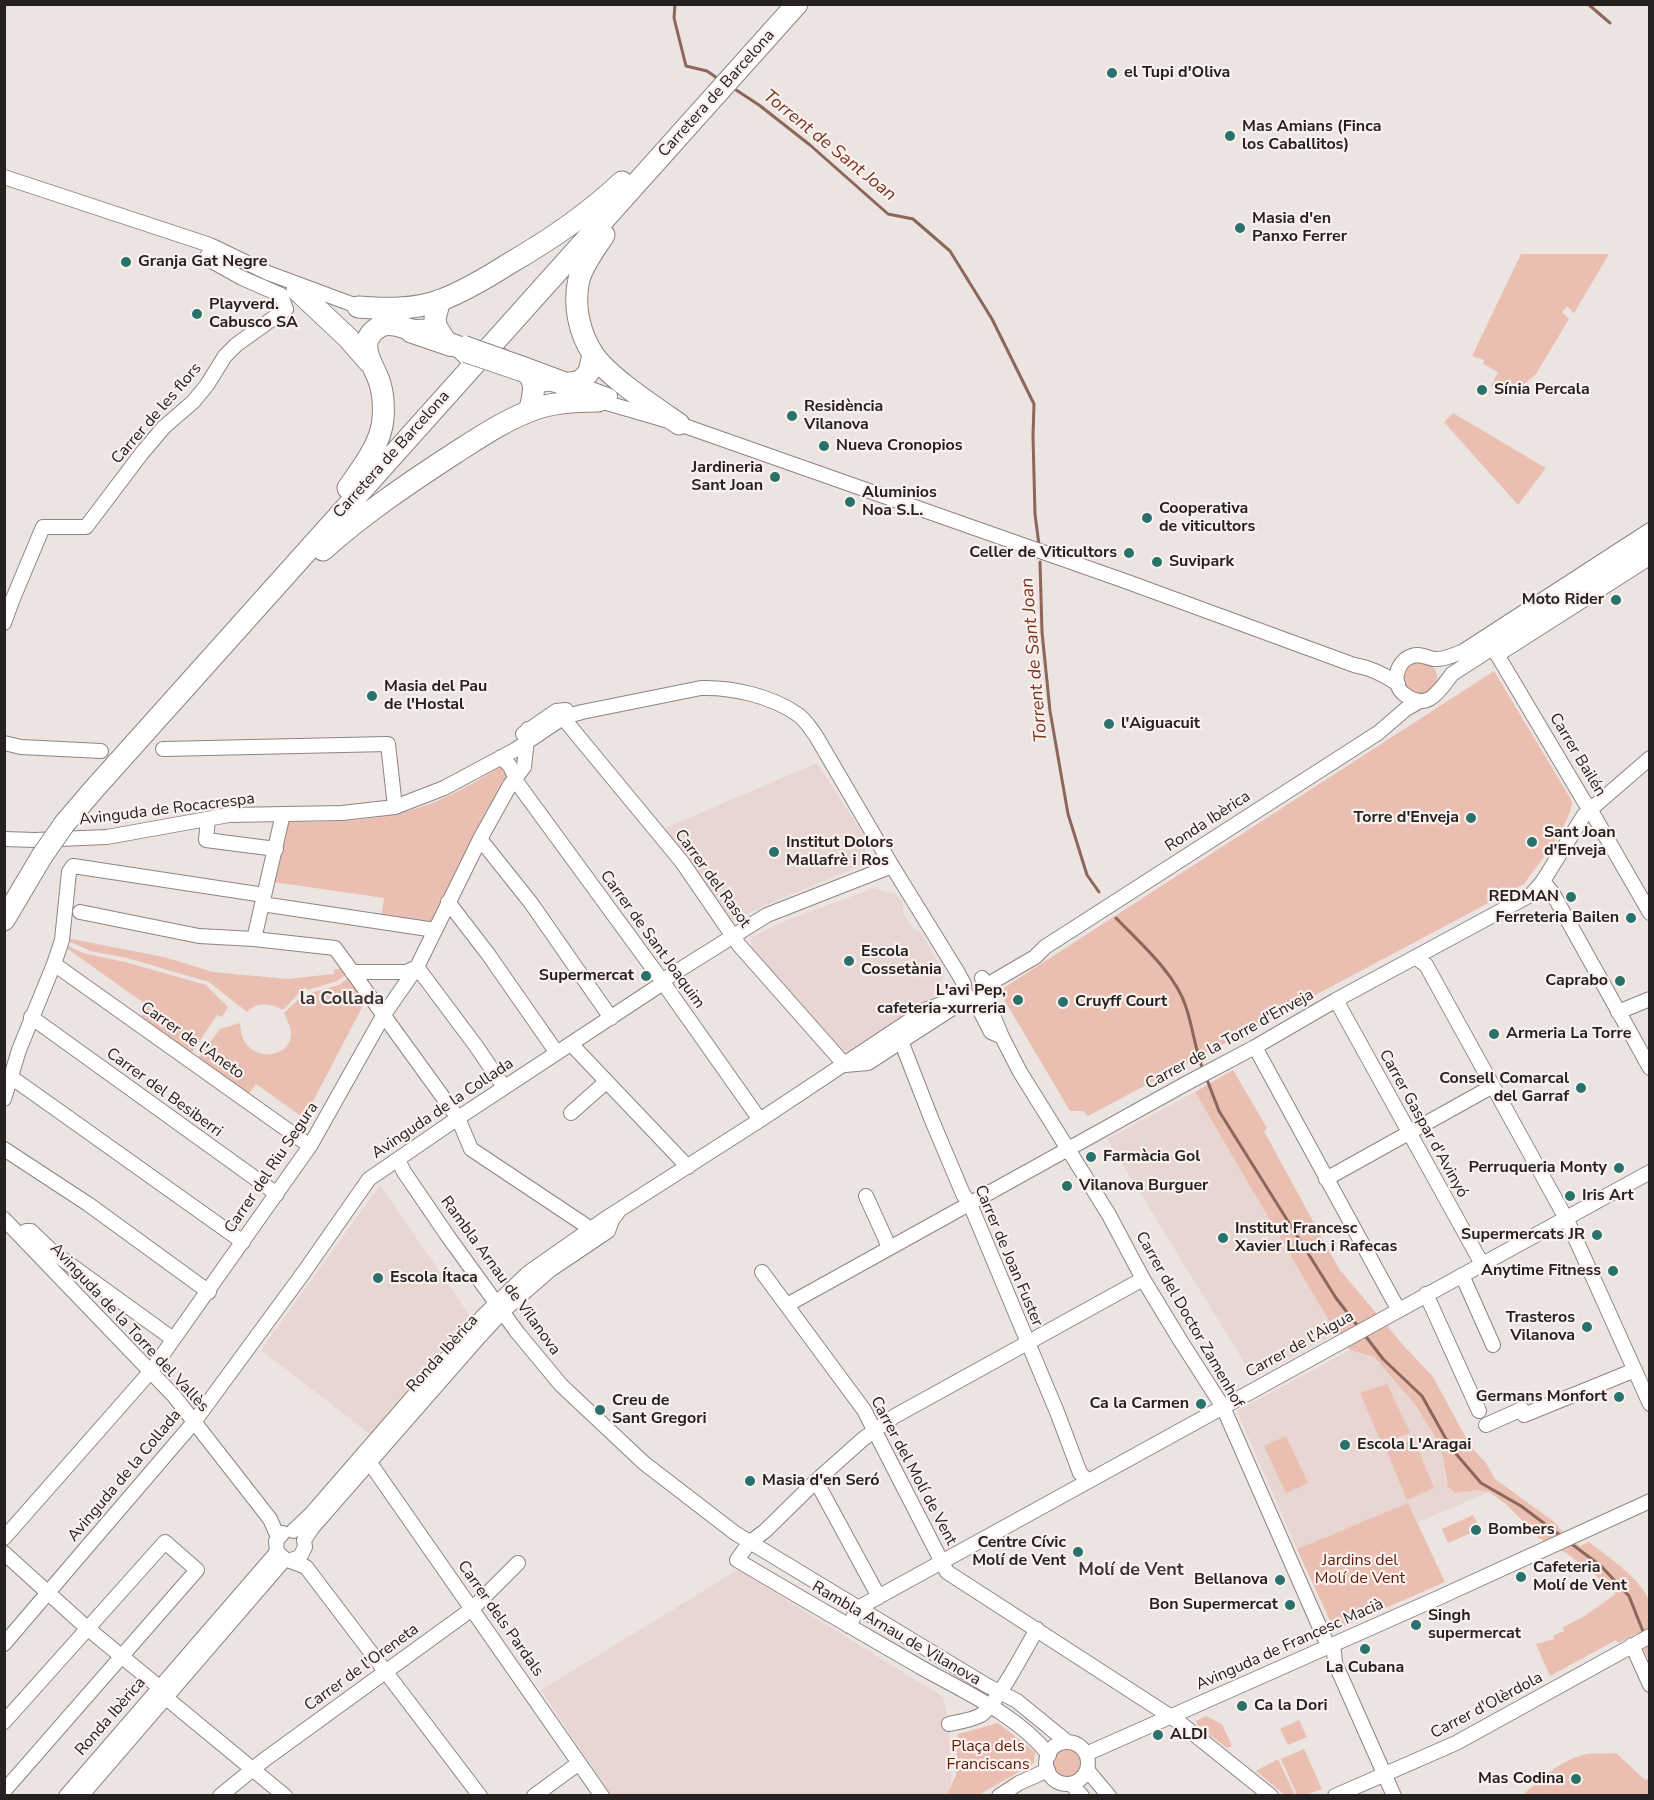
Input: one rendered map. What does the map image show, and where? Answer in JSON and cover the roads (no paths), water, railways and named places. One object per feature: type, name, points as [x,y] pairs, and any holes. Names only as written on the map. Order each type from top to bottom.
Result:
[{"type":"highway","name":"Carretera de Barcelona","points":[[4,920],[42,856],[65,823],[95,788],[797,4]]},
{"type":"highway","points":[[358,307],[399,308],[440,300],[493,274],[544,243],[608,195],[715,95]]},
{"type":"highway","points":[[679,424],[640,397],[593,355],[577,312],[577,289],[582,271],[591,254],[612,224],[715,95]]},
{"type":"highway","points":[[248,616],[365,463],[383,421],[378,378],[369,362],[348,338],[297,290]]},
{"type":"highway","points":[[433,333],[440,300]]},
{"type":"highway","points":[[369,362],[368,342],[372,334],[382,325],[394,324],[413,331],[433,333],[466,352]]},
{"type":"highway","points":[[495,354],[506,364],[528,374],[564,384],[581,381],[589,372],[593,355]]},
{"type":"highway","points":[[528,374],[534,398],[529,411]]},
{"type":"highway","points":[[248,616],[342,533],[461,449],[529,411],[555,404],[598,401]]},
{"type":"street","points":[[4,177],[213,247],[268,273],[433,333]]},
{"type":"street","name":"Carrer de les flors","points":[[4,623],[44,527],[86,527],[164,427],[193,402],[207,386],[225,356],[236,345],[286,309],[281,295],[242,278],[206,258],[213,247]]},
{"type":"street","points":[[268,273],[271,277],[320,302],[382,325],[466,352],[598,401],[656,416],[1136,585],[1354,665],[1367,667],[1384,674],[1412,699],[1420,701]]},
{"type":"street","points":[[466,352],[495,354]]},
{"type":"street","points":[[528,374],[574,382],[650,411],[656,416]]},
{"type":"street","points":[[1367,667],[1420,655],[1432,659],[1445,658],[1476,644],[1650,530]]},
{"type":"street","points":[[1436,695],[1452,674],[1495,651],[1649,546]]},
{"type":"street","name":"Carrer Bailén","points":[[1495,651],[1650,913]]},
{"type":"street","points":[[1432,659],[1442,674],[1442,683],[1436,695]]},
{"type":"street","points":[[1389,724],[1399,702],[1400,688],[1396,675],[1404,660]]},
{"type":"street","name":"Avinguda de Rocacrespa","points":[[4,839],[107,837],[229,815],[342,813],[394,807],[444,788],[501,757],[528,735],[560,714],[582,712],[701,688],[718,688],[765,699],[799,715],[816,736],[892,866]]},
{"type":"street","name":"Ronda Ibèrica","points":[[278,1538],[286,1531],[292,1531],[310,1514],[543,1262],[927,1009],[944,1003],[1035,957],[1045,947],[1378,733],[1406,709],[1420,701],[1430,700],[1436,695]]},
{"type":"street","name":"Carrer del Rasot","points":[[560,714],[682,862],[739,945],[844,1065]]},
{"type":"street","name":"Carrer del Riu Segura","points":[[4,1538],[151,1371],[310,1146],[383,1016],[417,967],[480,839],[510,785],[524,767],[528,735]]},
{"type":"street","points":[[4,743],[21,747],[102,751]]},
{"type":"street","points":[[163,749],[388,744],[394,807]]},
{"type":"street","name":"Carrer de Sant Joaquim","points":[[501,757],[510,766],[516,780],[760,1120]]},
{"type":"street","name":"Carrer de la Torre d'Enveja","points":[[787,1305],[1336,1000],[1532,894],[1590,809],[1649,762]]},
{"type":"street","points":[[254,939],[284,814]]},
{"type":"street","points":[[208,819],[206,840],[276,849]]},
{"type":"street","points":[[480,839],[531,903],[611,1018]]},
{"type":"street","points":[[4,1099],[62,939],[69,872],[73,866],[435,930]]},
{"type":"street","points":[[892,866],[972,987]]},
{"type":"street","name":"Avinguda de la Collada","points":[[4,1644],[194,1422],[369,1179],[663,983],[668,977],[767,915],[892,866]]},
{"type":"street","points":[[1543,881],[1553,894],[1650,1068]]},
{"type":"street","points":[[448,902],[488,954],[557,1053]]},
{"type":"street","points":[[80,912],[199,936],[254,939],[335,948],[458,1118],[471,1149],[591,1229]]},
{"type":"street","points":[[1416,958],[1426,965],[1566,1217],[1650,1404]]},
{"type":"street","name":"Carrer de l'Aneto","points":[[54,964],[310,1146]]},
{"type":"street","points":[[352,972],[406,972],[417,967],[504,1087]]},
{"type":"street","name":"Ronda Ibèrica","points":[[844,1065],[868,1063],[972,987]]},
{"type":"street","name":"Carrer del Doctor Zamenhof","points":[[972,987],[991,1032],[1002,1037],[1020,1072],[1109,1215],[1143,1279],[1223,1407],[1328,1646],[1334,1652],[1335,1663],[1394,1796]]},
{"type":"street","points":[[1618,1012],[1650,999]]},
{"type":"street","name":"Carrer Gaspar d'Avinyó","points":[[1336,1000],[1482,1264]]},
{"type":"street","name":"Carrer del Besiberri","points":[[32,1017],[277,1194]]},
{"type":"street","name":"Carrer de Joan Fuster","points":[[901,1041],[935,1117],[963,1194],[970,1204],[1058,1412],[1080,1473],[1088,1481]]},
{"type":"street","points":[[571,1044],[688,1167]]},
{"type":"street","points":[[1255,1047],[1398,1309]]},
{"type":"street","points":[[11,1077],[243,1242]]},
{"type":"street","points":[[572,1113],[606,1082]]},
{"type":"street","points":[[1326,1179],[1493,1086]]},
{"type":"street","points":[[441,1129],[468,1142]]},
{"type":"street","points":[[4,1149],[88,1204],[208,1292]]},
{"type":"street","name":"Rambla Arnau de Vilanova","points":[[398,1160],[447,1235],[499,1307],[561,1385],[655,1473],[749,1543],[1017,1701],[1066,1741]]},
{"type":"street","name":"Carrer de l'Aigua","points":[[858,1608],[1650,1172]]},
{"type":"street","points":[[866,1196],[888,1249]]},
{"type":"street","name":"Ronda Ibèrica","points":[[66,1796],[284,1557],[300,1557],[313,1527],[370,1463],[499,1307],[608,1232],[612,1220],[622,1209]]},
{"type":"street","name":"Avinguda de la Torre del Vallès","points":[[4,1219],[151,1371],[270,1519],[278,1538]]},
{"type":"street","points":[[87,1307],[26,1232],[31,1231],[54,1253],[172,1339]]},
{"type":"street","name":"Carrer del Molí de Vent","points":[[762,1272],[864,1410],[946,1572],[1171,1717],[1271,1796]]},
{"type":"street","points":[[1462,1275],[1493,1345]]},
{"type":"street","points":[[749,1543],[765,1531],[816,1481],[874,1430],[895,1416],[1143,1279]]},
{"type":"street","points":[[1426,1294],[1479,1411]]},
{"type":"street","points":[[1486,1425],[1522,1410],[1524,1415],[1635,1370]]},
{"type":"street","name":"Carrer dels Pardals","points":[[370,1463],[602,1796]]},
{"type":"street","points":[[816,1481],[879,1598]]},
{"type":"street","name":"Avinguda de Francesc Macià","points":[[1086,1754],[1650,1501]]},
{"type":"street","name":"Avinguda de la Torre del Vallès","points":[[270,1519],[292,1531]]},
{"type":"street","points":[[292,1531],[300,1534],[306,1567]]},
{"type":"street","points":[[278,1538],[276,1545],[284,1557],[306,1567],[480,1796]]},
{"type":"street","points":[[4,1722],[165,1542],[197,1570],[4,1791]]},
{"type":"street","name":"Rambla Arnau de Vilanova","points":[[749,1543],[737,1560],[1002,1713],[1038,1741],[1049,1755]]},
{"type":"street","points":[[4,1553],[87,1628],[285,1796]]},
{"type":"street","name":"Carrer de l'Oreneta","points":[[220,1796],[253,1768],[472,1609],[518,1563]]},
{"type":"street","points":[[849,1626],[858,1608]]},
{"type":"street","points":[[949,1724],[982,1714],[1000,1691],[1037,1629]]},
{"type":"street","points":[[1640,1641],[1650,1685]]},
{"type":"street","name":"Carrer d'Olèrdola","points":[[1335,1796],[1456,1743],[1640,1641]]},
{"type":"street","name":"Ronda Ibèrica","points":[[81,1796],[162,1692]]},
{"type":"street","points":[[1082,1796],[1071,1784],[1057,1781],[1046,1764],[1054,1747],[1066,1741],[1077,1745],[1086,1754],[1088,1771],[1109,1796]]},
{"type":"street","points":[[534,1796],[579,1763]]},
{"type":"street","points":[[999,1796],[1027,1779],[1048,1770]]},
{"type":"street","points":[[1071,1784],[1080,1780],[1088,1771]]},
{"type":"waterway","name":"Torrent de Sant Joan","points":[[675,4],[674,18],[686,66],[707,71],[720,80]]},
{"type":"waterway","points":[[1588,4],[1610,23]]},
{"type":"waterway","name":"Torrent de Sant Joan","points":[[733,88],[759,105],[810,145],[888,214],[913,219],[950,251],[992,319],[1034,404],[1035,514],[1039,545]]},
{"type":"waterway","name":"Torrent de Sant Joan","points":[[1040,562],[1042,632],[1050,711],[1068,814],[1087,875],[1099,892]]},
{"type":"waterway","name":"Torrent de Sant Joan","points":[[1116,918],[1156,959],[1181,995],[1203,1070]]},
{"type":"waterway","name":"Torrent de Sant Joan","points":[[1206,1077],[1219,1111],[1336,1298],[1360,1329]]},
{"type":"waterway","name":"Torrent de Sant Joan","points":[[1364,1334],[1383,1359],[1422,1396],[1451,1448],[1481,1483],[1521,1506],[1561,1536]]},
{"type":"waterway","name":"Torrent de Sant Joan","points":[[1569,1542],[1601,1566],[1629,1596],[1644,1634]]},
{"type":"place","name":"el Tupi d'Oliva","points":[[1112,73]]},
{"type":"place","name":"Mas Amians (Finca los Caballitos)","points":[[1230,136]]},
{"type":"place","name":"Masia d'en Panxo Ferrer","points":[[1240,228]]},
{"type":"place","name":"Granja Gat Negre","points":[[126,262]]},
{"type":"place","name":"Playverd. Cabusco SA","points":[[197,314]]},
{"type":"place","name":"Sínia Percala","points":[[1482,390]]},
{"type":"place","name":"Residència Vilanova","points":[[792,416]]},
{"type":"place","name":"Nueva Cronopios","points":[[824,446]]},
{"type":"place","name":"Jardineria Sant Joan","points":[[775,477]]},
{"type":"place","name":"Aluminios Noa S.L.","points":[[850,502]]},
{"type":"place","name":"Cooperativa de viticultors","points":[[1147,518]]},
{"type":"place","name":"Celler de Viticultors","points":[[1129,553]]},
{"type":"place","name":"Suvipark","points":[[1157,562]]},
{"type":"place","name":"Moto Rider","points":[[1616,600]]},
{"type":"place","name":"Masia del Pau de l'Hostal","points":[[372,696]]},
{"type":"place","name":"l'Aiguacuit","points":[[1109,724]]},
{"type":"place","name":"Torre d'Enveja","points":[[1471,818]]},
{"type":"place","name":"Sant Joan d'Enveja","points":[[1532,842]]},
{"type":"place","name":"Institut Dolors Mallafrè i Ros","points":[[774,852]]},
{"type":"place","name":"REDMAN","points":[[1571,897]]},
{"type":"place","name":"Ferreteria Bailen","points":[[1631,918]]},
{"type":"place","name":"Escola Cossetània","points":[[849,961]]},
{"type":"place","name":"Supermercat","points":[[646,976]]},
{"type":"place","name":"Caprabo","points":[[1620,981]]},
{"type":"place","name":"L'avi Pep, cafeteria-xurreria","points":[[1018,1000]]},
{"type":"place","name":"Cruyff Court","points":[[1063,1002]]},
{"type":"place","name":"Armeria La Torre","points":[[1494,1034]]},
{"type":"place","name":"Consell Comarcal del Garraf","points":[[1581,1088]]},
{"type":"place","name":"Farmàcia Gol","points":[[1091,1157]]},
{"type":"place","name":"Perruqueria Monty","points":[[1619,1168]]},
{"type":"place","name":"Vilanova Burguer","points":[[1067,1186]]},
{"type":"place","name":"Iris Art","points":[[1570,1196]]},
{"type":"place","name":"Supermercats JR","points":[[1597,1235]]},
{"type":"place","name":"Institut Francesc Xavier Lluch i Rafecas","points":[[1223,1238]]},
{"type":"place","name":"Anytime Fitness","points":[[1613,1271]]},
{"type":"place","name":"Escola Ítaca","points":[[378,1278]]},
{"type":"place","name":"Trasteros Vilanova","points":[[1587,1327]]},
{"type":"place","name":"Germans Monfort","points":[[1619,1397]]},
{"type":"place","name":"Ca la Carmen","points":[[1201,1404]]},
{"type":"place","name":"Creu de Sant Gregori","points":[[600,1410]]},
{"type":"place","name":"Escola L'Aragai","points":[[1345,1445]]},
{"type":"place","name":"Masia d'en Seró","points":[[750,1481]]},
{"type":"place","name":"Bombers","points":[[1476,1530]]},
{"type":"place","name":"Centre Cívic Molí de Vent","points":[[1078,1552]]},
{"type":"place","name":"Cafeteria Molí de Vent","points":[[1521,1577]]},
{"type":"place","name":"Bellanova","points":[[1280,1580]]},
{"type":"place","name":"Bon Supermercat","points":[[1290,1605]]},
{"type":"place","name":"Singh supermercat","points":[[1416,1625]]},
{"type":"place","name":"La Cubana","points":[[1365,1649]]},
{"type":"place","name":"Ca la Dori","points":[[1242,1706]]},
{"type":"place","name":"ALDI","points":[[1158,1735]]},
{"type":"place","name":"Mas Codina","points":[[1576,1779]]},
{"type":"district","name":"la Collada","points":[[342,1000]]},
{"type":"district","name":"Molí de Vent","points":[[1131,1571]]},
{"type":"park label","name":"Jardins del Molí de Vent","points":[[1360,1570]]},
{"type":"park label","name":"Plaça dels Franciscans","points":[[988,1756]]}]
